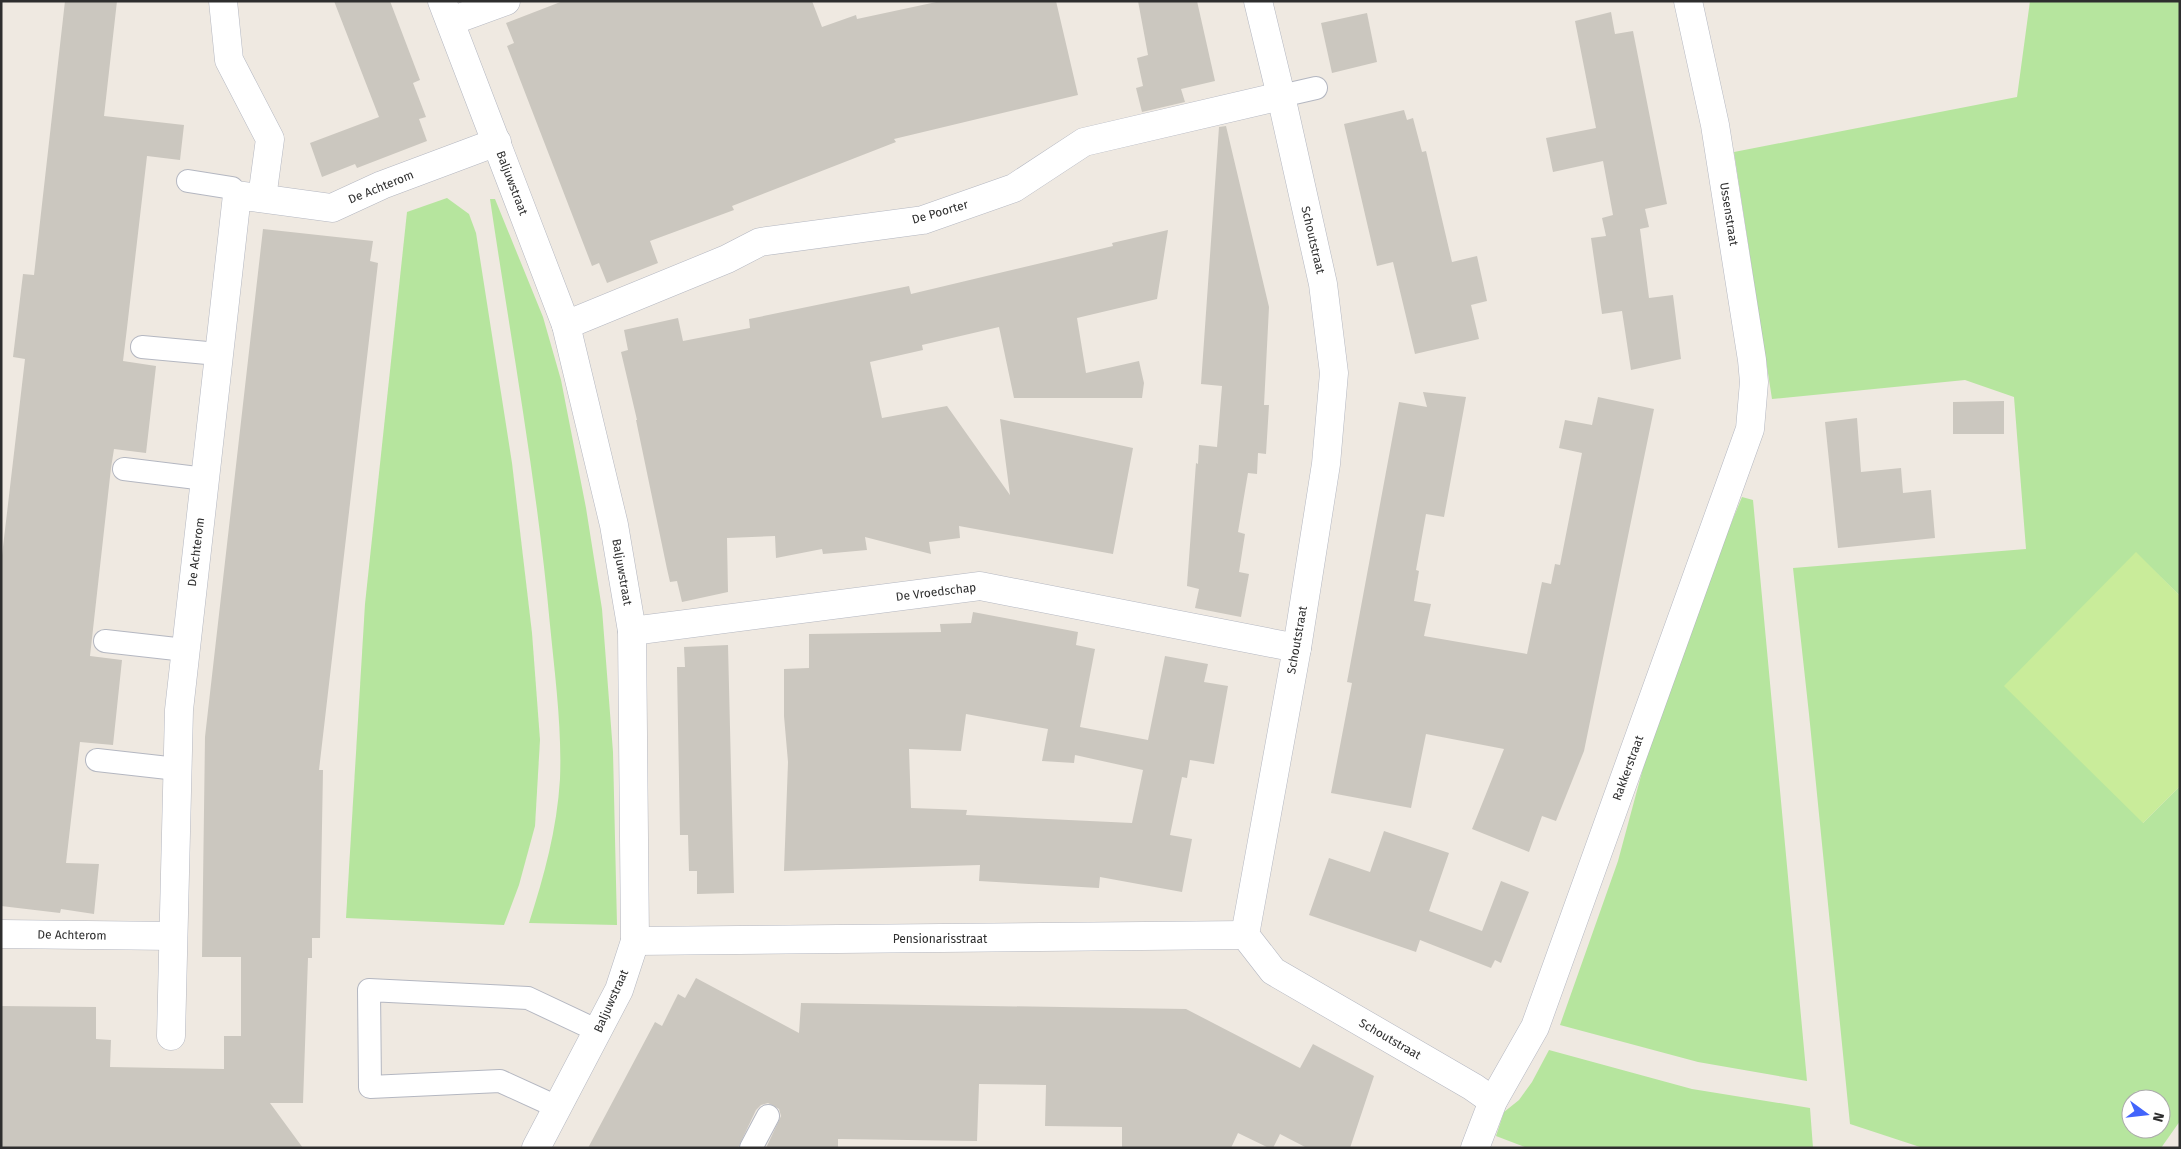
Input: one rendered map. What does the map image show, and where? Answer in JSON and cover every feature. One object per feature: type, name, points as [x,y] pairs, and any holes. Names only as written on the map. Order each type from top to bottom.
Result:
[{"type":"street","name":"De Achterom","points":[[171,1036],[179,710],[185,650],[218,354],[250,196],[270,139],[229,60],[223,1]]},
{"type":"street","points":[[446,11],[506,1]]},
{"type":"street","name":"Schoutstraat","points":[[1258,1],[1323,284],[1334,373],[1326,464],[1246,935],[1273,972],[1473,1087],[1493,1102]]},
{"type":"street","name":"Ussenstraat","points":[[1688,1],[1715,125],[1752,360],[1754,382],[1750,429]]},
{"type":"street","name":"Baljuwstraat","points":[[446,11],[566,325],[614,525],[632,631],[635,941],[618,990],[536,1148]]},
{"type":"street","name":"De Poorter","points":[[566,325],[727,259],[760,242],[923,220],[1014,188],[1084,142],[1281,96]]},
{"type":"street","name":"De Achterom","points":[[250,196],[332,208],[382,185],[497,142]]},
{"type":"street","name":"Rakkerstraat","points":[[1493,1102],[1535,1028],[1750,429]]},
{"type":"street","name":"De Vroedschap","points":[[632,631],[980,586],[1296,648]]},
{"type":"street","name":"De Achterom","points":[[1,934],[173,936]]},
{"type":"street","name":"Pensionarisstraat","points":[[635,941],[1246,935]]},
{"type":"street","points":[[1475,1148],[1493,1102]]},
{"type":"lane","points":[[1281,96],[1316,88]]},
{"type":"lane","points":[[188,181],[232,188],[250,196]]},
{"type":"lane","points":[[142,347],[218,354]]},
{"type":"lane","points":[[124,469],[205,478]]},
{"type":"lane","points":[[105,641],[185,650]]},
{"type":"lane","points":[[98,760],[177,769]]},
{"type":"lane","points":[[558,1107],[500,1081],[370,1087],[369,990],[528,998],[598,1031]]},
{"type":"lane","points":[[751,1148],[768,1116]]},
{"type":"green space","points":[[2030,1],[2180,1],[2180,596],[2136,553],[2143,823],[2180,786],[2180,1121],[2171,1134],[2171,1089],[2121,1089],[2121,1139],[2167,1139],[2161,1148],[1923,1148],[1850,1124],[1793,568],[2026,549],[2014,397],[1965,380],[1772,399],[1734,152],[2017,97]]},
{"type":"green space","points":[[447,198],[469,214],[476,233],[512,463],[532,633],[540,740],[535,826],[519,885],[504,925],[346,918],[365,604],[407,212]]},
{"type":"green space","points":[[490,199],[495,199],[543,317],[561,380],[586,508],[602,609],[613,752],[617,925],[529,923],[545,870],[556,816],[560,779],[559,721],[545,571],[538,518]]},
{"type":"green space","points":[[1742,497],[1753,500],[1807,1081],[1698,1062],[1560,1025],[1618,861],[1662,698],[1695,611]]},
{"type":"green space","points":[[2136,552],[2180,596],[2180,786],[2143,823],[2004,686]]},
{"type":"green space","points":[[1549,1050],[1692,1089],[1810,1108],[1813,1148],[1527,1148],[1496,1136],[1504,1112],[1519,1100],[1532,1082]]},
{"type":"building","points":[[65,1],[117,1],[104,116],[184,125],[180,160],[147,156],[123,361],[156,366],[146,453],[114,449],[90,656],[122,660],[113,745],[80,742],[66,863],[99,864],[94,914],[61,909],[60,913],[1,906],[1,564],[25,359],[13,357],[23,274],[34,275]]},
{"type":"building","points":[[334,1],[390,1],[420,80],[413,83],[426,117],[419,119],[427,141],[357,168],[355,164],[322,177],[310,143],[379,117]]},
{"type":"building","points":[[563,1],[812,1],[822,27],[856,15],[857,19],[941,1],[1056,1],[1078,95],[894,139],[896,142],[732,206],[734,210],[650,241],[658,263],[607,283],[599,263],[592,266],[507,46],[514,43],[506,23]]},
{"type":"building","points":[[1138,1],[1197,1],[1215,81],[1181,89],[1185,102],[1142,112],[1136,88],[1143,86],[1137,58],[1148,55]]},
{"type":"building","points":[[1611,12],[1615,34],[1633,31],[1667,204],[1645,209],[1649,227],[1640,229],[1649,298],[1673,295],[1681,359],[1631,370],[1622,311],[1602,314],[1591,238],[1606,236],[1602,218],[1613,215],[1603,161],[1553,172],[1546,138],[1596,128],[1575,21]]},
{"type":"building","points":[[1367,13],[1377,62],[1332,73],[1321,23]]},
{"type":"building","points":[[1404,110],[1407,120],[1413,118],[1422,152],[1426,151],[1452,262],[1477,256],[1487,301],[1471,305],[1479,339],[1415,354],[1393,262],[1377,266],[1344,124]]},
{"type":"building","points":[[1226,126],[1269,307],[1264,405],[1269,405],[1266,454],[1258,453],[1257,474],[1248,473],[1238,532],[1245,534],[1239,572],[1249,574],[1241,617],[1195,608],[1199,589],[1187,586],[1199,445],[1217,447],[1222,386],[1201,384],[1219,127]]},
{"type":"building","points":[[263,229],[373,241],[370,261],[378,263],[319,770],[323,770],[320,938],[312,938],[312,958],[308,958],[303,1103],[270,1103],[303,1148],[1,1148],[1,1006],[96,1007],[96,1039],[111,1040],[110,1067],[224,1069],[224,1036],[241,1036],[241,957],[202,957],[205,737]]},
{"type":"building","points":[[1168,230],[1157,299],[1077,318],[1086,373],[1139,361],[1144,383],[1142,398],[1014,398],[999,327],[922,345],[923,350],[870,362],[882,418],[947,406],[1010,495],[1000,419],[1133,448],[1113,554],[959,526],[960,538],[929,542],[931,554],[865,537],[867,550],[823,554],[822,549],[776,558],[775,536],[727,538],[728,592],[682,602],[677,581],[670,582],[667,569],[637,420],[621,352],[628,350],[624,330],[678,318],[683,341],[750,328],[749,319],[909,286],[911,294],[1113,246],[1112,243]]},
{"type":"building","points":[[1423,392],[1466,397],[1444,517],[1426,514],[1416,570],[1419,571],[1414,601],[1431,604],[1424,636],[1527,654],[1542,582],[1551,584],[1555,564],[1560,565],[1582,453],[1559,448],[1565,420],[1592,425],[1598,397],[1654,409],[1584,751],[1556,821],[1542,816],[1529,852],[1472,829],[1504,749],[1426,734],[1411,808],[1331,793],[1352,683],[1347,682],[1399,402],[1427,407]]},
{"type":"building","points":[[2004,401],[2004,434],[1953,434],[1953,402]]},
{"type":"building","points":[[1857,418],[1861,472],[1901,468],[1903,493],[1931,490],[1935,538],[1838,548],[1825,422]]},
{"type":"building","points":[[973,612],[1078,632],[1076,645],[1095,649],[1080,727],[1148,740],[1165,656],[1208,664],[1204,682],[1228,686],[1214,764],[1190,760],[1187,778],[1182,777],[1170,835],[1192,839],[1182,892],[1100,877],[1099,888],[979,881],[980,865],[784,871],[788,762],[784,716],[784,669],[809,668],[809,634],[941,632],[940,624],[971,623]],"holes":[[[966,714],[1048,729],[1042,761],[1074,763],[1075,755],[1143,770],[1132,823],[966,815],[967,810],[911,808],[909,749],[961,751]]]},
{"type":"building","points":[[728,645],[734,893],[697,894],[697,871],[689,871],[688,835],[680,835],[677,667],[685,667],[684,647]]},
{"type":"building","points":[[1384,831],[1449,853],[1429,911],[1482,931],[1501,881],[1529,892],[1501,963],[1495,960],[1491,968],[1420,940],[1416,952],[1309,915],[1329,858],[1370,872]]},
{"type":"building","points":[[696,978],[799,1033],[801,1003],[1186,1009],[1300,1068],[1313,1044],[1374,1076],[1350,1148],[1307,1148],[1280,1134],[1273,1148],[1269,1148],[1238,1133],[1231,1148],[1122,1148],[1122,1127],[1045,1126],[1046,1085],[979,1084],[977,1141],[838,1139],[838,1148],[766,1148],[781,1116],[779,1109],[768,1103],[761,1105],[756,1110],[738,1148],[588,1148],[655,1022],[662,1026],[678,994],[685,998]]}]
